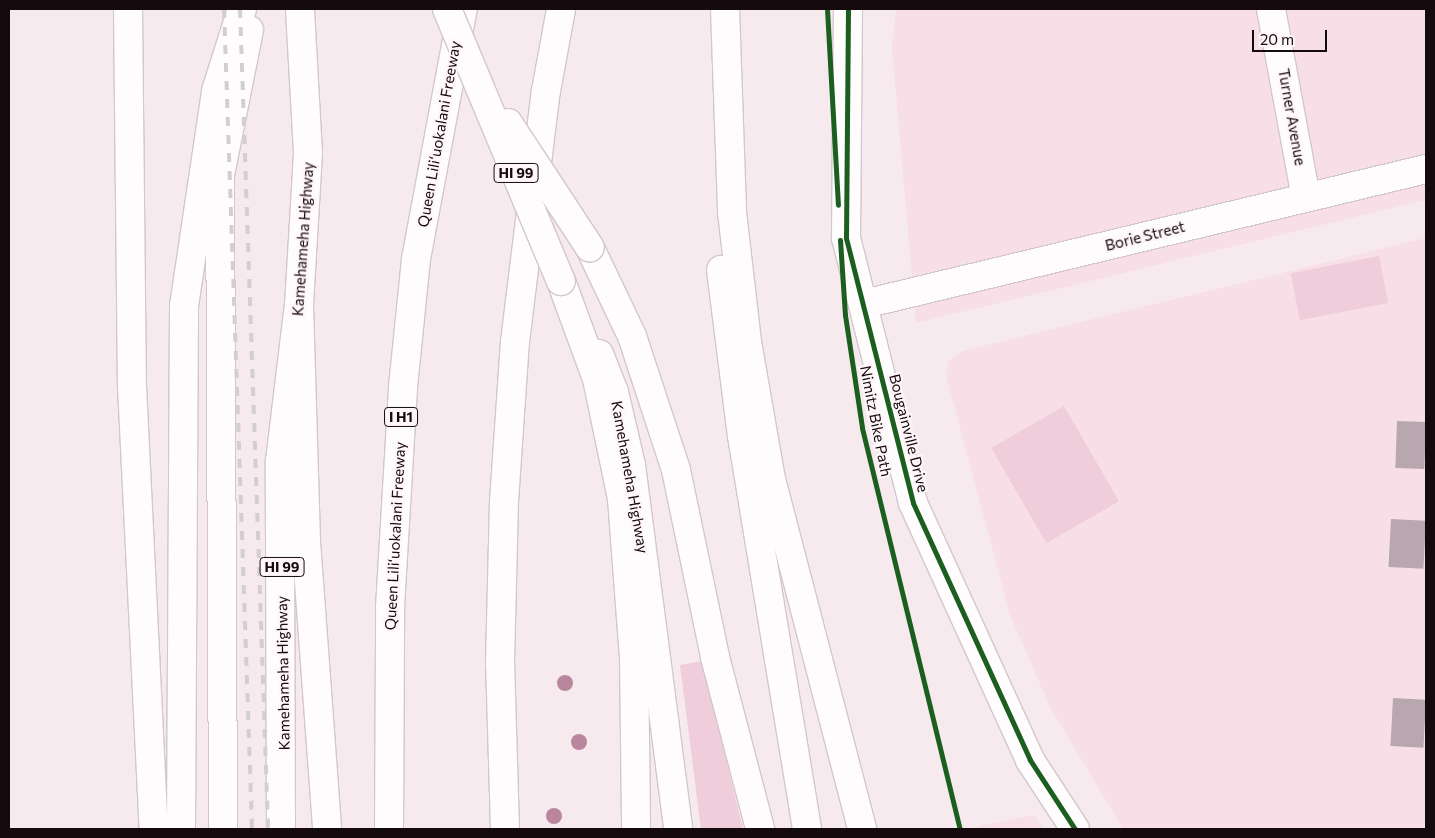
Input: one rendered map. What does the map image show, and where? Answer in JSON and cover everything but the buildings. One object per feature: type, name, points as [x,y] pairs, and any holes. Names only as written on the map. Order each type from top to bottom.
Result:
[{"type":"main road","points":[[128,9],[132,386],[154,829]]},
{"type":"main road","points":[[181,829],[184,306],[216,92],[242,9]]},
{"type":"main road","points":[[223,829],[220,175],[245,65],[252,9]]},
{"type":"main road","name":"Kamehameha Highway","points":[[281,829],[280,461],[299,305],[308,153],[300,9]]},
{"type":"main road","name":"HI 99","points":[[447,9],[561,281],[587,335]]},
{"type":"main road","name":"Queen Liliʻuokalani Freeway","points":[[389,829],[390,607],[403,387],[416,259],[462,9]]},
{"type":"main road","points":[[505,829],[500,664],[504,493],[515,342],[546,91],[561,9]]},
{"type":"main road","points":[[713,9],[710,93],[725,326],[807,829]]},
{"type":"main road","points":[[724,9],[731,203],[747,342],[771,479],[862,829]]},
{"type":"main road","name":"Bougainville Drive","points":[[848,9],[846,238],[913,503],[1030,760],[1075,829]]},
{"type":"main road","name":"Turner Avenue","points":[[1272,9],[1306,197]]},
{"type":"main road","points":[[471,65],[590,248],[632,336],[676,470],[715,656],[760,829]]},
{"type":"main road","name":"Borie Street","points":[[864,304],[1426,169]]},
{"type":"main road","points":[[299,305],[306,541],[327,829]]},
{"type":"main road","points":[[587,335],[608,431],[628,558],[636,829]]},
{"type":"main road","name":"Kamehameha Highway","points":[[587,335],[614,392],[631,465],[678,829]]},
{"type":"shaded area","points":[[896,9],[1426,9],[1426,200],[916,323],[892,48]]},
{"type":"shaded area","points":[[1426,238],[1426,829],[1123,829],[1050,707],[1010,615],[946,376],[949,361],[962,351]]},
{"type":"shaded area","points":[[1379,256],[1388,303],[1300,320],[1291,273]]},
{"type":"shaded area","points":[[1064,406],[1119,501],[1046,543],[991,448]]},
{"type":"shaded area","points":[[702,661],[743,829],[701,829],[680,665]]},
{"type":"shaded area","points":[[1034,815],[1044,829],[979,829],[978,826]]},
{"type":"railway","points":[[224,9],[252,829]]},
{"type":"railway","points":[[240,9],[268,829]]},
{"type":"cycle path","points":[[827,9],[838,205]]},
{"type":"cycle path","name":"Nimitz Bike Path","points":[[848,9],[846,238],[913,503],[1030,760],[1075,829]]},
{"type":"cycle path","name":"Nimitz Bike Path","points":[[840,240],[845,315],[862,428],[960,829]]}]
